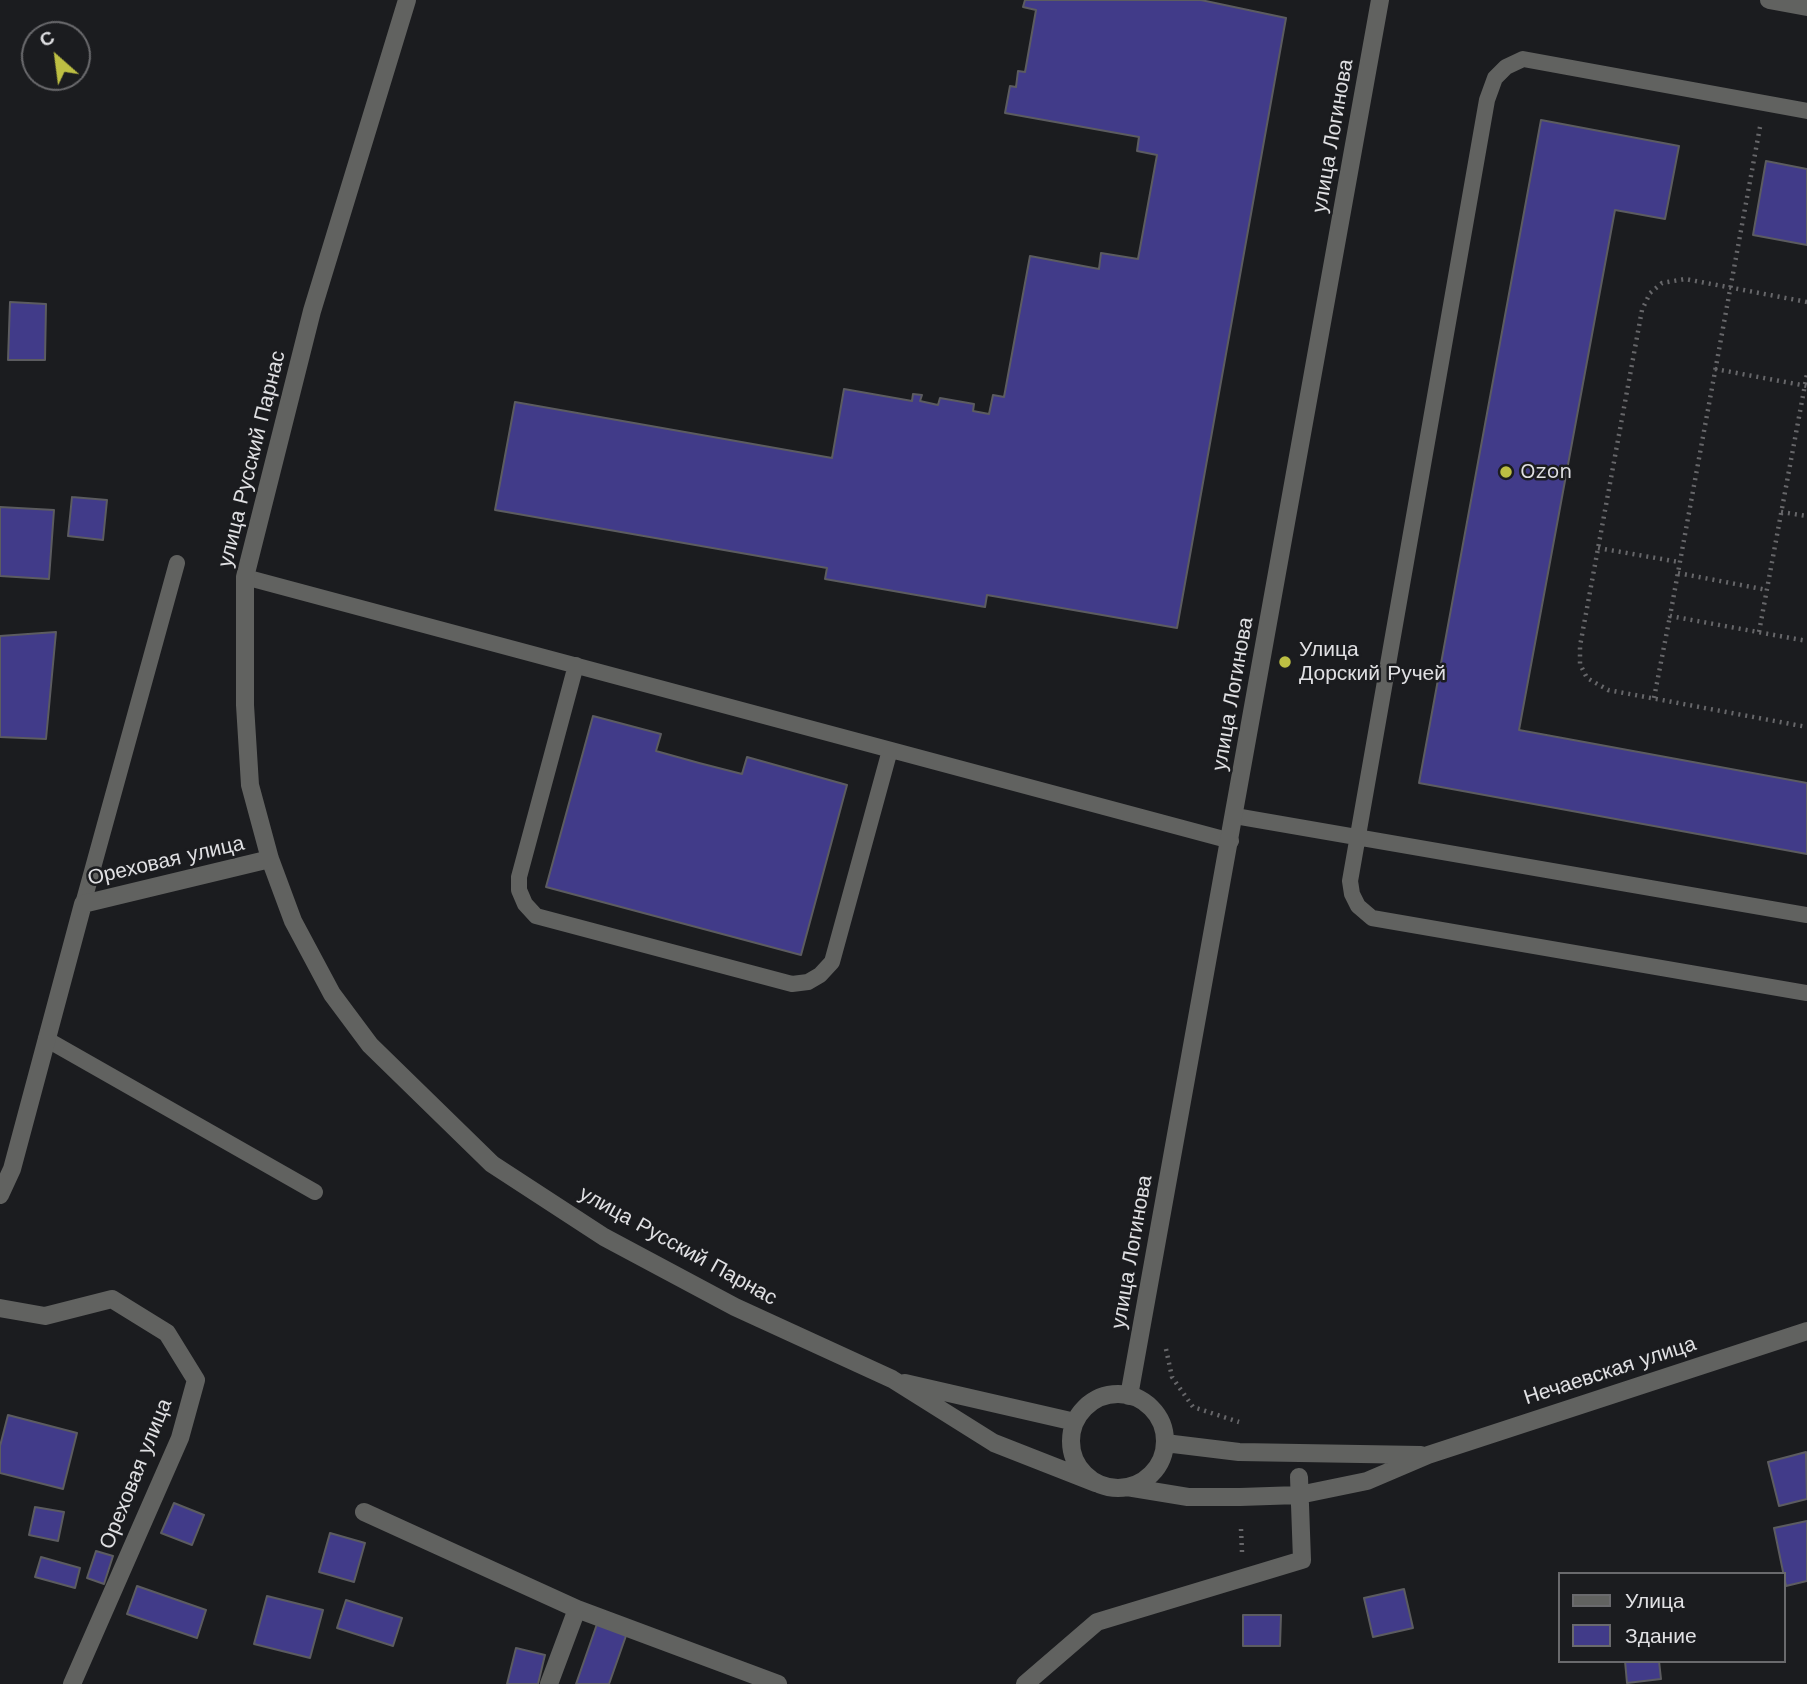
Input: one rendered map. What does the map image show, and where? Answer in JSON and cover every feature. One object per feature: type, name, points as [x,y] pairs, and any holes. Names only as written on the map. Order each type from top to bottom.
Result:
[{"type":"street","name":"улица Русский Парнас","points":[[407,0],[312,311],[245,577],[245,705],[250,785],[270,859],[293,921],[332,994],[370,1045],[492,1164],[604,1237],[735,1307],[892,1379],[994,1443],[1096,1483]]},
{"type":"street","name":"улица Логинова","points":[[1129,1396],[1231,841],[1380,0]]},
{"type":"street","points":[[1769,0],[1807,7]]},
{"type":"street","name":"Ореховая улица","points":[[0,1195],[12,1169],[83,904],[270,859]]},
{"type":"street","name":"Ореховая улица","points":[[0,1308],[44,1316],[112,1299],[167,1333],[196,1380],[180,1438],[72,1684]]},
{"type":"street","name":"Нечаевская улица","points":[[1127,1487],[1188,1497],[1367,1481],[1428,1455],[1807,1331]]},
{"type":"street","name":"улица Русский Парнас","points":[[892,1379],[1074,1422]]},
{"type":"street","points":[[1111,1394],[1129,1396],[1154,1410],[1164,1431],[1163,1455],[1151,1475],[1127,1487],[1107,1488],[1096,1483],[1078,1467],[1073,1457],[1071,1445],[1074,1422],[1089,1404],[1100,1397],[1111,1394]]},
{"type":"street","name":"Нечаевская улица","points":[[1165,1443],[1239,1452],[1428,1455]]},
{"type":"street","points":[[1025,1684],[1097,1622],[1302,1560],[1299,1486]]},
{"type":"street","points":[[363,1512],[577,1609],[778,1684]]},
{"type":"street","points":[[549,1684],[577,1609]]},
{"type":"lane","points":[[1807,111],[1522,59],[1506,67],[1495,78],[1488,100],[1350,881],[1358,906],[1372,918],[1807,993]]},
{"type":"lane","points":[[83,904],[177,564]]},
{"type":"lane","points":[[245,577],[1231,841]]},
{"type":"lane","points":[[576,665],[519,877],[519,890],[525,904],[536,916],[779,981],[792,984],[807,982],[820,975],[832,962],[890,750]]},
{"type":"lane","points":[[1235,816],[1807,915]]},
{"type":"lane","points":[[46,1039],[315,1192]]},
{"type":"path","points":[[1654,698],[1765,104]]},
{"type":"path","points":[[1807,302],[1685,279],[1662,283],[1650,293],[1642,310],[1580,646],[1580,664],[1587,677],[1608,690],[1807,727]]},
{"type":"path","points":[[1715,369],[1806,386]]},
{"type":"path","points":[[1759,632],[1807,374]]},
{"type":"path","points":[[1781,512],[1807,516]]},
{"type":"path","points":[[1598,548],[1679,562]]},
{"type":"path","points":[[1678,573],[1767,590]]},
{"type":"path","points":[[1670,616],[1807,641]]},
{"type":"path","points":[[1166,1336],[1172,1377],[1193,1407],[1239,1422]]},
{"type":"building","points":[[1025,0],[1201,0],[1286,18],[1177,628],[987,595],[985,607],[825,579],[827,568],[495,510],[515,402],[832,458],[844,389],[912,401],[913,394],[922,395],[920,401],[938,405],[940,398],[974,404],[973,411],[989,414],[993,395],[1004,397],[1030,256],[1099,269],[1101,253],[1138,259],[1157,155],[1137,151],[1139,137],[1005,113],[1010,86],[1016,87],[1018,71],[1025,72],[1036,10],[1023,7]]},
{"type":"building","points":[[1541,120],[1679,146],[1665,219],[1615,210],[1519,730],[1807,783],[1807,854],[1419,783]]},
{"type":"building","points":[[1766,161],[1807,169],[1807,245],[1753,235]]},
{"type":"building","points":[[10,302],[46,304],[45,360],[8,360]]},
{"type":"building","points":[[72,497],[107,500],[103,540],[68,536]]},
{"type":"building","points":[[0,507],[54,510],[49,579],[0,576]]},
{"type":"building","points":[[56,632],[46,739],[0,737],[0,636]]},
{"type":"building","points":[[593,716],[661,734],[656,751],[699,763],[742,774],[747,757],[847,785],[801,955],[546,887]]},
{"type":"building","points":[[8,1415],[77,1433],[63,1489],[0,1473],[0,1446]]},
{"type":"building","points":[[1806,1452],[1807,1499],[1779,1506],[1768,1462]]},
{"type":"building","points":[[174,1503],[204,1515],[192,1545],[161,1533]]},
{"type":"building","points":[[35,1507],[64,1512],[58,1541],[29,1535]]},
{"type":"building","points":[[1807,1521],[1807,1581],[1786,1586],[1786,1572],[1783,1572],[1774,1528]]},
{"type":"building","points":[[330,1533],[365,1543],[354,1582],[319,1572]]},
{"type":"building","points":[[96,1551],[113,1556],[104,1584],[87,1578]]},
{"type":"building","points":[[41,1557],[80,1568],[75,1588],[35,1577]]},
{"type":"building","points":[[137,1586],[206,1610],[197,1638],[127,1614]]},
{"type":"building","points":[[1404,1589],[1413,1628],[1373,1637],[1364,1598]]},
{"type":"building","points":[[267,1596],[323,1610],[310,1658],[254,1644]]},
{"type":"building","points":[[346,1600],[402,1618],[393,1646],[337,1628]]},
{"type":"building","points":[[1243,1615],[1281,1615],[1280,1646],[1243,1646]]},
{"type":"building","points":[[597,1624],[627,1633],[609,1684],[576,1684]]},
{"type":"building","points":[[516,1648],[545,1655],[538,1684],[507,1684]]},
{"type":"building","points":[[1625,1663],[1659,1663],[1661,1679],[1627,1683]]},
{"type":"place","name":"Ozon","points":[[1506,472]]},
{"type":"place","name":"Улица Дорский Ручей","points":[[1285,662]]}]
